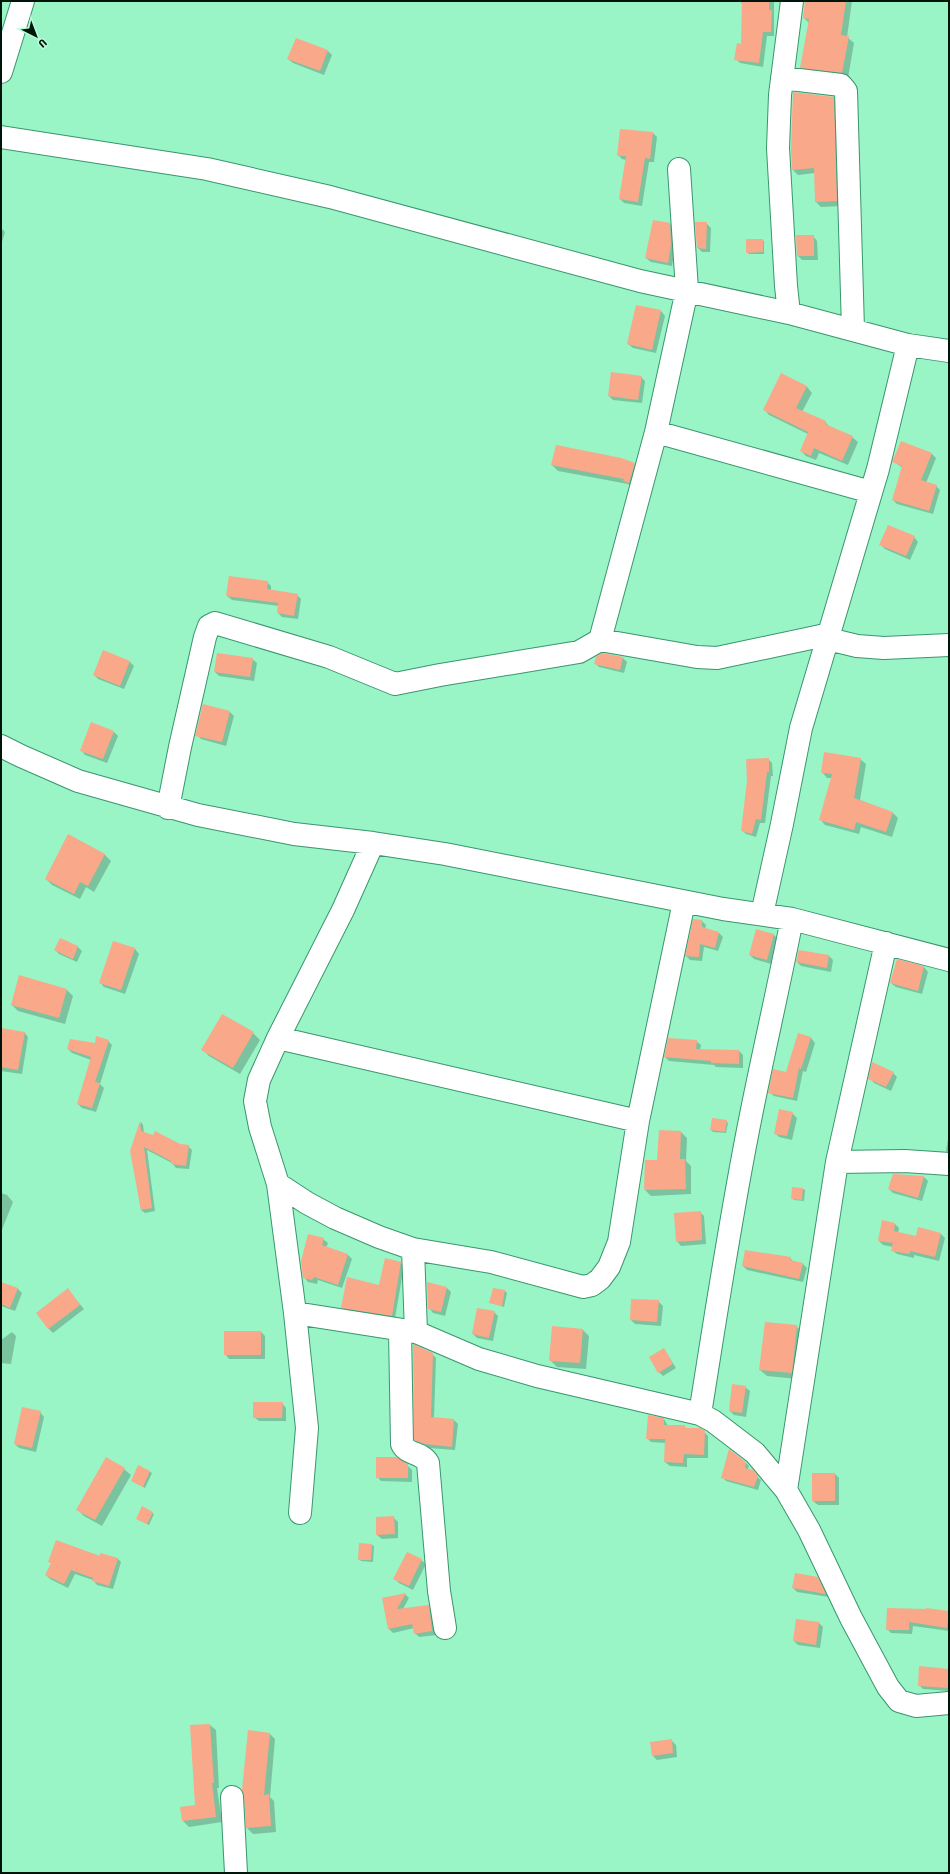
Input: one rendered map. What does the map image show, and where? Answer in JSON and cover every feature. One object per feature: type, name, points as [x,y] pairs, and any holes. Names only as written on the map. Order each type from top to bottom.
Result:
[{"type":"street","points":[[1,72],[23,1]]},
{"type":"street","points":[[790,313],[786,286],[778,148],[780,95],[792,1]]},
{"type":"street","points":[[782,78],[841,85],[846,91],[853,329]]},
{"type":"street","points":[[1,137],[207,169],[330,198],[640,280],[790,313],[908,345],[949,351]]},
{"type":"street","points":[[600,640],[656,432],[687,290],[679,169]]},
{"type":"street","points":[[762,914],[801,728],[871,492],[908,345]]},
{"type":"street","points":[[656,432],[871,492]]},
{"type":"street","points":[[168,808],[205,637],[209,626],[215,623],[329,657],[395,684],[579,652],[600,640],[697,657],[717,658],[829,636],[857,646],[884,648],[949,645]]},
{"type":"street","points":[[1,746],[78,781],[168,808],[294,834],[374,843],[453,855],[684,902],[792,919],[949,960]]},
{"type":"street","points":[[300,1513],[307,1428],[295,1313],[278,1184],[260,1126],[255,1101],[259,1080],[278,1038],[343,910],[374,843]]},
{"type":"street","points":[[278,1184],[307,1203],[335,1218],[378,1237],[413,1249],[491,1262],[583,1286],[592,1285],[600,1279],[608,1267],[619,1242],[638,1121],[684,902]]},
{"type":"street","points":[[700,1414],[724,1262],[751,1115],[770,1031],[792,919]]},
{"type":"street","points":[[786,1490],[837,1162],[886,943]]},
{"type":"street","points":[[278,1038],[638,1121]]},
{"type":"street","points":[[837,1162],[905,1161],[949,1164]]},
{"type":"street","points":[[413,1249],[402,1444],[406,1450],[421,1456],[428,1463],[439,1591],[445,1628]]},
{"type":"street","points":[[295,1313],[408,1331],[479,1359],[537,1376],[700,1414],[713,1421],[755,1453],[786,1490],[808,1530],[851,1618],[888,1687],[899,1701],[916,1706],[949,1703]]},
{"type":"street","points":[[232,1797],[236,1873]]},
{"type":"building","points":[[742,1],[769,1],[769,10],[772,10],[771,32],[763,32],[759,63],[734,60],[737,43],[741,44]]},
{"type":"building","points":[[805,1],[846,1],[841,35],[849,36],[842,73],[800,68],[809,19],[803,18]]},
{"type":"building","points":[[296,38],[328,50],[320,71],[287,59]]},
{"type":"building","points":[[793,92],[834,97],[837,201],[815,202],[814,168],[792,170],[791,148]]},
{"type":"building","points":[[620,129],[653,132],[650,159],[645,158],[638,202],[619,199],[626,156],[617,156]]},
{"type":"building","points":[[653,220],[670,223],[671,245],[668,263],[645,258]]},
{"type":"building","points":[[695,222],[707,222],[706,249],[697,248]]},
{"type":"building","points":[[796,235],[814,235],[814,256],[797,256]]},
{"type":"building","points":[[746,239],[763,239],[763,252],[746,253]]},
{"type":"building","points":[[636,305],[661,310],[652,350],[627,344]]},
{"type":"building","points":[[611,372],[642,376],[638,400],[608,396]]},
{"type":"building","points":[[781,373],[807,386],[796,408],[826,421],[825,424],[853,436],[842,461],[814,448],[811,456],[800,451],[808,432],[763,410]]},
{"type":"building","points":[[901,441],[932,453],[921,480],[937,485],[929,511],[892,500],[902,466],[892,462]]},
{"type":"building","points":[[556,445],[621,458],[635,463],[629,483],[623,481],[624,479],[551,465]]},
{"type":"building","points":[[888,525],[915,536],[906,556],[879,545]]},
{"type":"building","points":[[229,576],[268,581],[267,589],[298,594],[294,616],[277,613],[278,603],[226,596]]},
{"type":"building","points":[[103,650],[130,661],[120,686],[93,675]]},
{"type":"building","points":[[217,653],[253,658],[250,677],[214,672]]},
{"type":"building","points":[[602,653],[623,657],[620,670],[594,664],[596,657]]},
{"type":"building","points":[[203,704],[230,711],[222,742],[195,736]]},
{"type":"building","points":[[91,722],[114,731],[103,759],[80,751]]},
{"type":"building","points":[[824,752],[861,758],[854,798],[893,812],[886,832],[856,822],[854,830],[819,820],[832,774],[821,773]]},
{"type":"building","points":[[769,758],[769,772],[767,772],[761,820],[756,819],[752,834],[741,831],[747,781],[746,759]]},
{"type":"building","points":[[68,834],[105,854],[88,886],[80,882],[74,894],[45,879]]},
{"type":"building","points":[[693,919],[702,920],[702,927],[719,932],[715,948],[700,944],[699,957],[685,956]]},
{"type":"building","points":[[756,929],[774,934],[767,960],[749,955]]},
{"type":"building","points":[[60,938],[78,946],[73,959],[54,950]]},
{"type":"building","points":[[113,941],[135,948],[121,990],[99,983]]},
{"type":"building","points":[[799,950],[829,955],[827,968],[796,962]]},
{"type":"building","points":[[897,959],[924,966],[918,991],[890,983]]},
{"type":"building","points":[[19,975],[67,989],[59,1018],[11,1005]]},
{"type":"building","points":[[222,1014],[254,1032],[233,1068],[201,1050]]},
{"type":"building","points":[[1,1028],[25,1032],[18,1070],[1,1067]]},
{"type":"building","points":[[798,1033],[811,1037],[801,1069],[799,1068],[793,1098],[768,1093],[773,1069],[786,1072]]},
{"type":"building","points":[[96,1036],[109,1040],[95,1082],[100,1083],[92,1108],[77,1104],[91,1057],[67,1049],[70,1039],[95,1043]]},
{"type":"building","points":[[668,1038],[697,1040],[696,1049],[739,1050],[739,1064],[711,1063],[711,1061],[664,1057]]},
{"type":"building","points":[[872,1062],[894,1072],[886,1087],[868,1079]]},
{"type":"building","points":[[779,1109],[793,1112],[787,1136],[774,1134]]},
{"type":"building","points":[[712,1118],[727,1120],[725,1132],[710,1130]]},
{"type":"building","points":[[140,1121],[141,1131],[153,1135],[155,1131],[180,1144],[189,1145],[186,1166],[171,1164],[171,1161],[144,1147],[152,1208],[141,1210],[130,1151]]},
{"type":"building","points":[[659,1130],[681,1131],[680,1159],[685,1159],[686,1189],[644,1190],[645,1160],[657,1160]]},
{"type":"building","points":[[893,1174],[924,1176],[918,1198],[888,1189]]},
{"type":"building","points":[[792,1187],[803,1188],[802,1200],[791,1199]]},
{"type":"building","points":[[701,1211],[702,1240],[676,1242],[674,1213]]},
{"type":"building","points":[[882,1220],[895,1223],[894,1231],[916,1236],[918,1227],[941,1233],[935,1257],[910,1251],[910,1254],[891,1251],[893,1243],[878,1241]]},
{"type":"building","points":[[308,1234],[324,1238],[322,1245],[348,1254],[338,1285],[314,1277],[312,1280],[303,1278],[301,1261]]},
{"type":"building","points":[[745,1250],[791,1257],[790,1260],[803,1263],[799,1279],[742,1266]]},
{"type":"building","points":[[385,1258],[401,1262],[392,1316],[341,1308],[347,1277],[379,1285]]},
{"type":"building","points":[[1,1282],[18,1288],[10,1308],[1,1304]]},
{"type":"building","points":[[427,1282],[447,1287],[441,1312],[428,1309]]},
{"type":"building","points":[[68,1288],[80,1305],[48,1329],[36,1313]]},
{"type":"building","points":[[493,1288],[505,1290],[502,1306],[489,1303]]},
{"type":"building","points":[[631,1299],[659,1300],[657,1322],[630,1320]]},
{"type":"building","points":[[477,1308],[495,1311],[489,1338],[472,1334]]},
{"type":"building","points":[[765,1322],[797,1325],[792,1373],[759,1370]]},
{"type":"building","points":[[552,1326],[583,1329],[580,1363],[549,1361]]},
{"type":"building","points":[[224,1331],[261,1331],[261,1355],[224,1355]]},
{"type":"building","points":[[413,1344],[433,1353],[431,1417],[454,1419],[452,1447],[425,1444],[414,1440]]},
{"type":"building","points":[[664,1348],[673,1364],[658,1373],[649,1357]]},
{"type":"building","points":[[732,1384],[746,1386],[742,1413],[729,1411]]},
{"type":"building","points":[[253,1402],[283,1402],[282,1418],[253,1418]]},
{"type":"building","points":[[22,1407],[41,1411],[32,1448],[14,1444]]},
{"type":"building","points":[[648,1415],[664,1418],[664,1425],[685,1425],[685,1428],[700,1428],[705,1431],[704,1455],[684,1454],[683,1463],[664,1462],[665,1439],[646,1439]]},
{"type":"building","points":[[729,1449],[746,1462],[745,1468],[753,1470],[758,1476],[754,1487],[721,1478]]},
{"type":"building","points":[[106,1457],[125,1468],[95,1520],[76,1510]]},
{"type":"building","points":[[376,1457],[396,1457],[408,1464],[408,1478],[376,1478]]},
{"type":"building","points":[[138,1465],[150,1471],[143,1487],[131,1481]]},
{"type":"building","points":[[812,1473],[835,1473],[835,1501],[812,1501]]},
{"type":"building","points":[[142,1506],[153,1512],[147,1524],[136,1519]]},
{"type":"building","points":[[394,1516],[395,1534],[376,1535],[376,1517]]},
{"type":"building","points":[[56,1540],[100,1556],[100,1553],[118,1558],[109,1586],[92,1581],[93,1578],[71,1570],[64,1584],[45,1575],[51,1563],[48,1562]]},
{"type":"building","points":[[359,1543],[372,1544],[371,1560],[358,1560]]},
{"type":"building","points":[[407,1552],[422,1559],[409,1586],[393,1579]]},
{"type":"building","points":[[795,1573],[818,1577],[826,1594],[792,1588]]},
{"type":"building","points":[[406,1593],[397,1609],[429,1605],[432,1631],[414,1634],[412,1624],[388,1629],[382,1598]]},
{"type":"building","points":[[887,1608],[926,1608],[949,1611],[947,1628],[909,1622],[909,1630],[886,1630]]},
{"type":"building","points":[[796,1619],[819,1622],[816,1645],[793,1641]]},
{"type":"building","points":[[919,1666],[949,1669],[949,1688],[918,1686]]},
{"type":"building","points":[[210,1724],[214,1783],[212,1783],[216,1817],[182,1821],[180,1807],[195,1805],[190,1725]]},
{"type":"building","points":[[248,1730],[270,1733],[264,1795],[269,1794],[271,1826],[246,1828],[244,1796],[242,1790]]},
{"type":"building","points":[[672,1739],[673,1753],[652,1756],[650,1742]]}]
